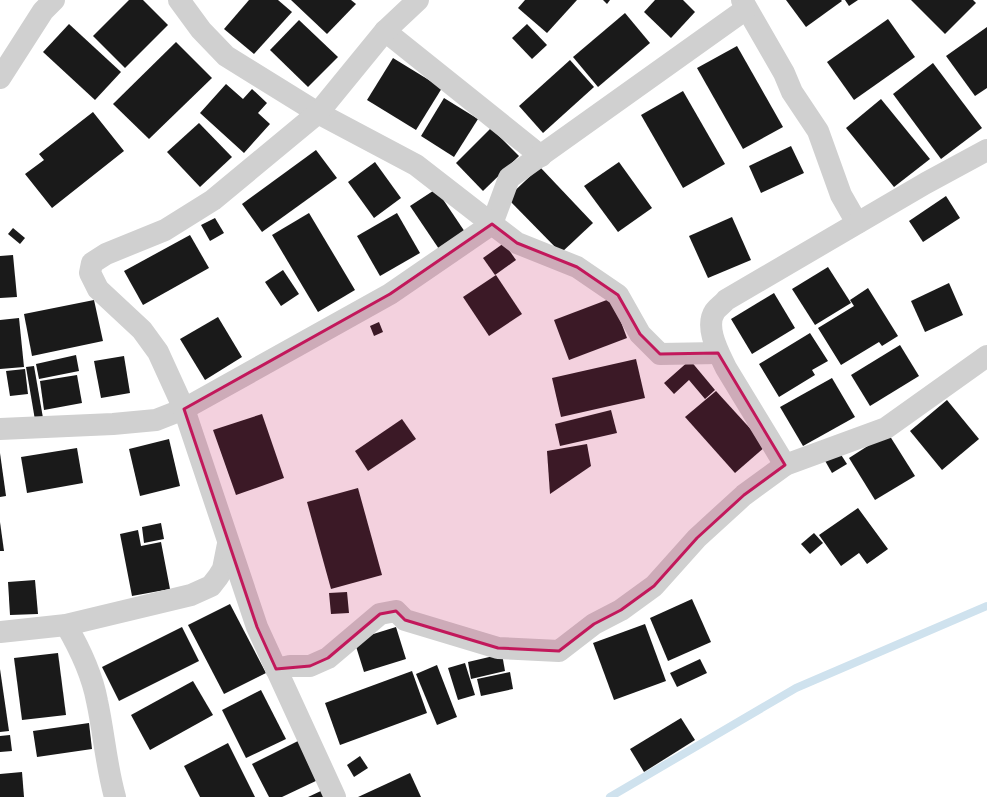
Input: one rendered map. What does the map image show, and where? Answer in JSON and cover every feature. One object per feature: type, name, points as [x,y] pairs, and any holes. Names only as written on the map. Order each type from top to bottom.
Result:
[{"type":"street","points":[[0,78],[44,11],[54,0]]},
{"type":"street","points":[[179,0],[201,30],[226,56],[318,113],[416,165],[517,243],[577,267],[618,295],[640,334],[660,354],[718,353]]},
{"type":"street","points":[[335,797],[257,627],[184,409],[158,352],[142,330],[98,289],[90,273],[92,263],[106,254],[166,230],[213,200],[318,113],[386,31],[418,0]]},
{"type":"street","points":[[0,429],[113,424],[156,420],[184,409],[390,294],[492,224],[509,178],[541,156],[744,5],[784,73],[792,92],[818,131],[841,195],[857,223]]},
{"type":"street","points":[[386,31],[541,156]]},
{"type":"street","points":[[785,465],[718,353],[713,341],[712,322],[714,312],[726,300],[926,183],[987,150]]},
{"type":"street","points":[[276,669],[290,666],[310,666],[328,658],[380,614],[396,611],[405,620],[498,648],[559,651],[594,624],[621,610],[654,586],[697,538],[744,495],[785,465],[886,428],[987,356]]},
{"type":"street","points":[[0,632],[66,625],[191,595],[211,586],[223,569],[228,544]]},
{"type":"street","points":[[66,625],[82,654],[97,700],[108,773],[115,797]]},
{"type":"highlighted area","points":[[492,224],[517,243],[577,267],[618,295],[640,334],[660,354],[718,353],[785,465],[744,495],[697,538],[654,586],[621,610],[594,624],[559,651],[498,648],[405,620],[396,611],[380,614],[328,658],[310,666],[276,669],[257,627],[184,409],[390,294]]},
{"type":"building","points":[[129,0],[143,0],[168,25],[125,68],[93,36]]},
{"type":"building","points":[[249,0],[278,0],[292,12],[254,54],[224,29]]},
{"type":"building","points":[[291,0],[351,0],[356,4],[327,34]]},
{"type":"building","points":[[525,0],[577,0],[547,33],[518,8]]},
{"type":"building","points":[[603,0],[610,0],[607,4]]},
{"type":"building","points":[[655,0],[683,0],[695,12],[671,38],[644,12]]},
{"type":"building","points":[[786,0],[841,0],[842,1],[806,27]]},
{"type":"building","points":[[845,0],[858,0],[849,6]]},
{"type":"building","points":[[911,0],[973,0],[976,3],[945,34]]},
{"type":"building","points":[[625,13],[650,43],[598,87],[573,57]]},
{"type":"building","points":[[888,19],[915,57],[854,100],[827,62]]},
{"type":"building","points":[[299,20],[338,57],[308,87],[270,50]]},
{"type":"building","points":[[69,24],[121,72],[95,100],[43,52]]},
{"type":"building","points":[[527,24],[547,45],[532,59],[512,38]]},
{"type":"building","points":[[987,27],[987,88],[975,96],[946,56]]},
{"type":"building","points":[[176,42],[212,78],[149,139],[113,104]]},
{"type":"building","points":[[737,46],[783,127],[743,149],[697,68]]},
{"type":"building","points":[[393,58],[442,88],[416,130],[367,100]]},
{"type":"building","points":[[570,60],[594,87],[543,133],[519,106]]},
{"type":"building","points":[[933,63],[982,128],[941,159],[893,94]]},
{"type":"building","points":[[226,84],[243,99],[252,89],[267,103],[258,113],[270,124],[244,153],[200,113]]},
{"type":"building","points":[[683,91],[725,164],[683,188],[641,115]]},
{"type":"building","points":[[444,98],[478,119],[454,157],[421,136]]},
{"type":"building","points":[[881,99],[930,159],[894,187],[846,128]]},
{"type":"building","points":[[93,112],[124,151],[52,208],[25,174],[44,160],[39,154]]},
{"type":"building","points":[[199,123],[232,157],[200,187],[167,152]]},
{"type":"building","points":[[491,128],[519,156],[483,191],[456,163]]},
{"type":"building","points":[[791,146],[804,173],[761,193],[749,166]]},
{"type":"building","points":[[316,150],[337,178],[262,232],[242,204]]},
{"type":"building","points":[[375,162],[401,198],[374,218],[348,182]]},
{"type":"building","points":[[619,162],[652,208],[618,232],[584,186]]},
{"type":"building","points":[[540,167],[593,223],[561,253],[507,198]]},
{"type":"building","points":[[436,189],[465,232],[439,249],[410,206]]},
{"type":"building","points":[[946,196],[960,218],[923,242],[909,221]]},
{"type":"building","points":[[309,213],[355,290],[318,312],[272,235]]},
{"type":"building","points":[[397,213],[420,253],[380,276],[357,236]]},
{"type":"building","points":[[732,217],[751,260],[708,278],[689,236]]},
{"type":"building","points":[[215,218],[224,233],[210,241],[201,225]]},
{"type":"building","points":[[13,228],[25,238],[20,244],[8,234]]},
{"type":"building","points":[[190,235],[209,268],[143,305],[124,271]]},
{"type":"building","points":[[504,243],[516,260],[495,275],[483,258]]},
{"type":"building","points":[[13,255],[17,297],[0,298],[0,256]]},
{"type":"building","points":[[828,267],[851,303],[815,325],[792,289]]},
{"type":"building","points":[[283,270],[299,294],[281,306],[265,282]]},
{"type":"building","points":[[496,275],[522,314],[489,336],[463,297]]},
{"type":"building","points":[[949,283],[963,315],[925,332],[911,301]]},
{"type":"building","points":[[868,288],[898,336],[882,346],[879,342],[841,365],[818,328],[854,306],[850,300]]},
{"type":"building","points":[[774,293],[795,328],[752,354],[731,319]]},
{"type":"building","points":[[612,298],[627,338],[569,360],[554,320]]},
{"type":"building","points":[[94,300],[103,341],[32,356],[24,314]]},
{"type":"building","points":[[218,317],[242,357],[205,380],[180,339]]},
{"type":"building","points":[[19,318],[24,367],[0,369],[0,320]]},
{"type":"building","points":[[379,322],[383,332],[374,336],[370,326]]},
{"type":"building","points":[[810,333],[828,361],[812,370],[815,375],[779,397],[759,364]]},
{"type":"building","points":[[900,345],[919,376],[870,406],[851,375]]},
{"type":"building","points":[[76,355],[79,371],[39,379],[36,364]]},
{"type":"building","points":[[124,356],[130,393],[101,398],[94,361]]},
{"type":"building","points":[[636,359],[645,398],[561,417],[552,378]]},
{"type":"building","points":[[690,360],[715,390],[705,399],[689,380],[674,394],[664,383]]},
{"type":"building","points":[[34,366],[43,418],[35,420],[26,367]]},
{"type":"building","points":[[25,369],[28,394],[10,396],[6,371]]},
{"type":"building","points":[[77,375],[82,403],[44,410],[40,381]]},
{"type":"building","points":[[832,378],[855,417],[803,446],[780,407]]},
{"type":"building","points":[[716,391],[766,446],[735,473],[685,417]]},
{"type":"building","points":[[947,400],[979,439],[942,470],[910,431]]},
{"type":"building","points":[[611,410],[617,433],[560,446],[555,424]]},
{"type":"building","points":[[262,414],[284,478],[236,495],[213,430]]},
{"type":"building","points":[[402,419],[416,439],[368,471],[355,451]]},
{"type":"building","points":[[888,433],[915,476],[875,500],[849,458]]},
{"type":"building","points":[[169,439],[180,486],[140,496],[129,449]]},
{"type":"building","points":[[587,444],[591,466],[550,494],[547,451]]},
{"type":"building","points":[[77,448],[83,483],[27,493],[21,457]]},
{"type":"building","points":[[838,450],[847,464],[832,473],[824,459]]},
{"type":"building","points":[[0,453],[6,496],[0,497]]},
{"type":"building","points":[[358,488],[382,575],[331,589],[307,502]]},
{"type":"building","points":[[858,508],[888,549],[867,564],[859,553],[841,566],[819,535]]},
{"type":"building","points":[[0,522],[4,551],[0,551]]},
{"type":"building","points":[[161,523],[164,539],[144,543],[142,527]]},
{"type":"building","points":[[138,530],[141,546],[161,542],[170,589],[132,596],[120,534]]},
{"type":"building","points":[[814,533],[823,543],[810,554],[801,544]]},
{"type":"building","points":[[35,580],[38,614],[10,615],[8,582]]},
{"type":"building","points":[[347,592],[349,613],[331,614],[329,593]]},
{"type":"building","points":[[692,599],[711,642],[668,661],[650,618]]},
{"type":"building","points":[[230,604],[266,673],[224,694],[188,625]]},
{"type":"building","points":[[645,624],[666,681],[614,700],[593,643]]},
{"type":"building","points":[[182,627],[199,661],[119,701],[102,667]]},
{"type":"building","points":[[396,627],[406,659],[364,672],[354,640]]},
{"type":"building","points":[[58,653],[66,715],[22,720],[14,658]]},
{"type":"building","points":[[502,654],[505,671],[471,679],[468,662]]},
{"type":"building","points":[[700,659],[707,673],[677,687],[670,673]]},
{"type":"building","points":[[465,663],[475,695],[458,700],[448,668]]},
{"type":"building","points":[[437,665],[457,717],[437,725],[416,674]]},
{"type":"building","points":[[0,669],[9,731],[0,732]]},
{"type":"building","points":[[412,671],[427,713],[340,745],[325,703]]},
{"type":"building","points":[[510,672],[513,689],[481,696],[477,679]]},
{"type":"building","points":[[193,681],[213,715],[150,750],[131,715]]},
{"type":"building","points":[[261,690],[286,739],[246,758],[222,710]]},
{"type":"building","points":[[681,718],[695,740],[644,772],[630,749]]},
{"type":"building","points":[[89,723],[92,749],[37,757],[33,731]]},
{"type":"building","points":[[10,735],[12,751],[0,752],[0,736]]},
{"type":"building","points":[[300,740],[320,779],[282,797],[269,797],[252,764]]},
{"type":"building","points":[[228,743],[255,797],[200,797],[184,766]]},
{"type":"building","points":[[360,756],[368,768],[354,777],[347,765]]},
{"type":"building","points":[[22,772],[24,797],[0,797],[0,774]]},
{"type":"building","points":[[410,773],[421,797],[358,797]]},
{"type":"building","points":[[323,790],[327,797],[308,797]]},
{"type":"waterway","points":[[610,797],[796,688],[987,606]]}]
